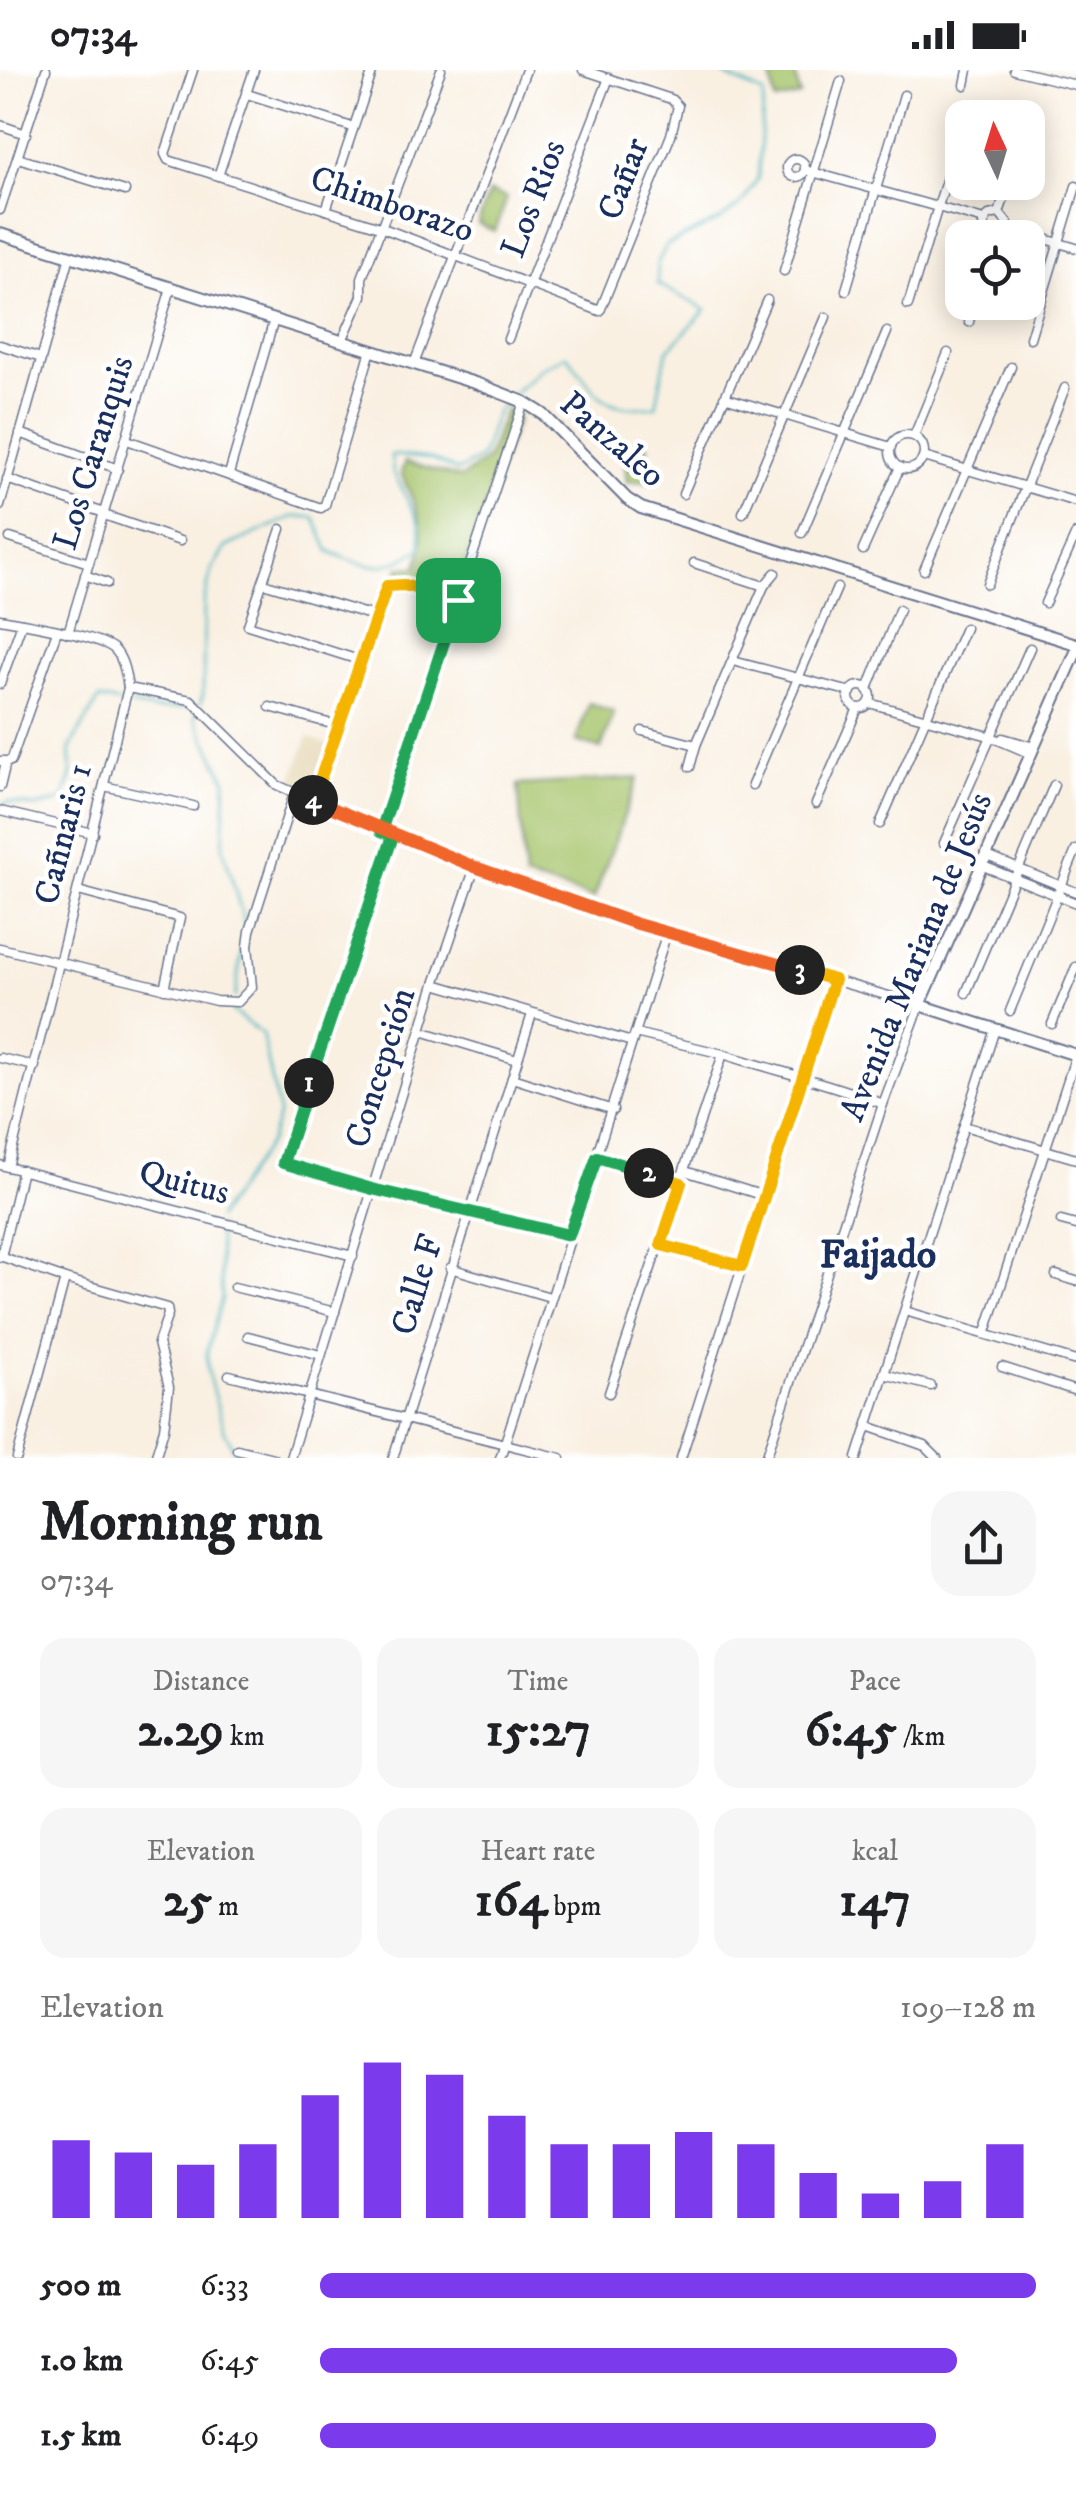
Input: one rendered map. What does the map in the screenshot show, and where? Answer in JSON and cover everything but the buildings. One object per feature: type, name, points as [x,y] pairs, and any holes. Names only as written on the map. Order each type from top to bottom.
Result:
[{"type":"street","points":[[0,210],[46,70]]},
{"type":"street","name":"Chimborazo","points":[[193,70],[166,156],[380,227],[600,312]]},
{"type":"street","points":[[218,176],[254,70]]},
{"type":"street","points":[[326,210],[373,70]]},
{"type":"street","points":[[342,341],[362,296],[362,278],[380,227],[441,70]]},
{"type":"street","points":[[414,364],[526,70]]},
{"type":"street","name":"Cañar","points":[[583,70],[676,101],[678,106],[671,135],[600,312]]},
{"type":"street","points":[[964,85],[968,70]]},
{"type":"street","points":[[1014,70],[1076,85]]},
{"type":"street","name":"Los Rios","points":[[508,339],[609,78]]},
{"type":"street","points":[[784,272],[809,171],[841,81]]},
{"type":"street","points":[[247,94],[352,127]]},
{"type":"street","points":[[846,290],[904,95]]},
{"type":"street","points":[[0,125],[26,134]]},
{"type":"street","points":[[18,158],[124,191]]},
{"type":"street","points":[[809,171],[984,220],[999,213],[1008,220]]},
{"type":"street","points":[[908,304],[945,180]]},
{"type":"street","points":[[1030,338],[1076,186]]},
{"type":"street","points":[[999,213],[1004,200]]},
{"type":"street","name":"Panzaleo","points":[[0,234],[497,391],[522,401],[554,424],[627,499],[641,508],[1076,644]]},
{"type":"street","points":[[1045,239],[1076,248]]},
{"type":"street","points":[[0,506],[70,256]]},
{"type":"street","name":"Los Caranquis","points":[[68,633],[171,288]]},
{"type":"street","points":[[683,494],[767,300]]},
{"type":"street","points":[[742,513],[826,317]]},
{"type":"street","points":[[230,474],[274,320]]},
{"type":"street","points":[[802,533],[888,332]]},
{"type":"street","points":[[0,345],[41,358]]},
{"type":"street","points":[[127,440],[323,507],[372,350]]},
{"type":"street","points":[[914,436],[948,353]]},
{"type":"street","points":[[924,570],[1011,367]]},
{"type":"street","points":[[987,584],[1065,388]]},
{"type":"street","points":[[724,397],[891,447]]},
{"type":"street","points":[[381,831],[522,401]]},
{"type":"street","points":[[20,433],[118,469]]},
{"type":"street","points":[[914,436],[922,442],[924,457],[914,468],[900,467],[891,458],[891,447],[899,437],[914,436]]},
{"type":"street","points":[[0,453],[12,458]]},
{"type":"street","points":[[924,457],[1076,502]]},
{"type":"street","points":[[864,550],[900,467]]},
{"type":"street","points":[[7,478],[180,541]]},
{"type":"street","points":[[281,529],[248,625],[362,661]]},
{"type":"street","points":[[1046,604],[1076,534]]},
{"type":"street","points":[[10,538],[89,563]]},
{"type":"street","points":[[694,563],[764,586]]},
{"type":"street","points":[[690,767],[764,586],[775,573]]},
{"type":"street","points":[[86,576],[107,582]]},
{"type":"street","points":[[263,583],[377,617]]},
{"type":"street","points":[[312,802],[387,586],[399,584],[458,600]]},
{"type":"street","points":[[752,785],[837,588]]},
{"type":"street","points":[[868,689],[900,610]]},
{"type":"street","points":[[0,619],[68,633],[114,648],[122,662],[127,692],[191,700],[271,781],[393,836],[666,932],[920,1005],[1076,1055],[986,1332]]},
{"type":"street","points":[[0,684],[22,623]]},
{"type":"street","points":[[880,824],[965,628]]},
{"type":"street","points":[[0,787],[6,761],[57,631]]},
{"type":"street","points":[[944,844],[988,736],[1030,648]]},
{"type":"street","name":"Avenida Mariana de Jesús","points":[[766,1458],[883,1104],[920,1005],[1075,658]]},
{"type":"street","points":[[732,661],[850,692]]},
{"type":"street","points":[[850,692],[858,686],[868,689],[869,704]]},
{"type":"street","name":"Cañnaris 1","points":[[4,1166],[35,1066],[127,692]]},
{"type":"street","points":[[850,692],[850,702],[858,708]]},
{"type":"street","points":[[816,804],[858,708],[869,704],[926,717],[1033,751]]},
{"type":"street","points":[[270,706],[339,726]]},
{"type":"street","points":[[642,731],[696,745]]},
{"type":"street","points":[[966,993],[1054,784]]},
{"type":"street","points":[[104,786],[193,806]]},
{"type":"street","points":[[0,948],[234,1003],[252,987],[250,931],[294,794]]},
{"type":"street","points":[[0,811],[92,833]]},
{"type":"street","points":[[393,836],[282,1160],[286,1166],[372,1189],[569,1235]]},
{"type":"street","points":[[1010,1011],[1076,850]]},
{"type":"street","points":[[985,861],[1018,868],[1076,903]]},
{"type":"street","points":[[985,861],[1014,878],[1076,892]]},
{"type":"street","name":"Concepción","points":[[290,1458],[435,984],[475,867]]},
{"type":"street","points":[[78,891],[180,918],[164,989]]},
{"type":"street","points":[[500,1458],[569,1235],[613,1110],[666,932]]},
{"type":"street","points":[[1052,1024],[1076,967]]},
{"type":"street","points":[[680,1458],[834,980]]},
{"type":"street","points":[[435,984],[532,1014],[723,1054],[801,1079],[845,1088],[883,1104]]},
{"type":"street","name":"Calle F","points":[[393,1458],[532,1014]]},
{"type":"street","points":[[857,1458],[996,1029]]},
{"type":"street","points":[[421,1031],[517,1060]]},
{"type":"street","points":[[609,1393],[723,1054]]},
{"type":"street","points":[[0,1058],[35,1066]]},
{"type":"street","points":[[512,1078],[613,1110]]},
{"type":"street","points":[[964,1126],[1076,1159]]},
{"type":"street","points":[[597,1157],[681,1183]]},
{"type":"street","name":"Quitus","points":[[4,1166],[354,1256]]},
{"type":"street","points":[[22,1170],[1,1256],[168,1311],[158,1343],[169,1387],[164,1429],[155,1458]]},
{"type":"street","points":[[685,1171],[764,1196]]},
{"type":"street","points":[[1061,1221],[1076,1225]]},
{"type":"street","points":[[661,1245],[742,1266]]},
{"type":"street","points":[[450,1268],[550,1297]]},
{"type":"street","points":[[1056,1276],[1076,1281]]},
{"type":"street","points":[[17,1458],[65,1279]]},
{"type":"street","points":[[234,1287],[335,1312]]},
{"type":"street","points":[[904,1311],[1076,1361]]},
{"type":"street","points":[[248,1336],[321,1355]]},
{"type":"street","points":[[1002,1367],[1076,1391]]},
{"type":"street","points":[[884,1374],[931,1386]]},
{"type":"street","points":[[229,1375],[561,1458]]},
{"type":"street","points":[[868,1426],[925,1446],[937,1458]]},
{"type":"street","points":[[237,1449],[273,1458]]},
{"type":"shaded area","points":[[308,737],[329,745],[312,790],[291,782]]},
{"type":"green space","points":[[770,70],[794,70],[800,96],[775,101]]},
{"type":"green space","points":[[489,192],[507,198],[495,231],[478,224]]},
{"type":"green space","points":[[506,409],[516,414],[517,420],[454,594],[397,580],[400,567],[416,568],[422,544],[419,520],[401,473],[405,462],[461,478],[487,459]]},
{"type":"green space","points":[[647,444],[650,481],[627,482],[623,446]]},
{"type":"green space","points":[[589,703],[614,712],[601,749],[576,741]]},
{"type":"green space","points":[[638,778],[594,898],[525,878],[518,785]]},
{"type":"waterway","points":[[514,393],[541,368],[567,355],[602,398],[624,406],[656,406],[667,351],[706,310],[658,284],[657,264],[667,245],[720,220],[742,203],[758,178],[764,94],[714,70]]},
{"type":"waterway","points":[[200,704],[204,601],[212,569],[226,547],[292,517],[314,517],[329,551],[366,565],[386,565],[421,549],[420,525],[393,471],[391,455],[431,459],[457,471],[481,458],[497,411],[509,398]]},
{"type":"waterway","points":[[0,807],[7,802],[35,807],[62,801],[72,775],[70,748],[99,699],[155,710],[191,707]]},
{"type":"waterway","points":[[197,711],[195,718],[226,780],[223,848],[245,925],[235,997]]},
{"type":"waterway","points":[[217,1218],[270,1141],[279,1113],[262,1034],[233,1012],[234,1005]]},
{"type":"waterway","points":[[218,1226],[222,1298],[207,1352],[208,1374],[224,1430],[238,1458]]},
{"type":"district","name":"Faijado","points":[[878,1256]]},
{"type":"route","points":[[458,600],[381,831],[393,836],[283,1163],[372,1189],[569,1235],[597,1157],[681,1183],[661,1245],[742,1266],[834,980],[634,923],[475,867],[393,836],[381,831],[312,802],[387,586],[404,585],[458,600]]}]
